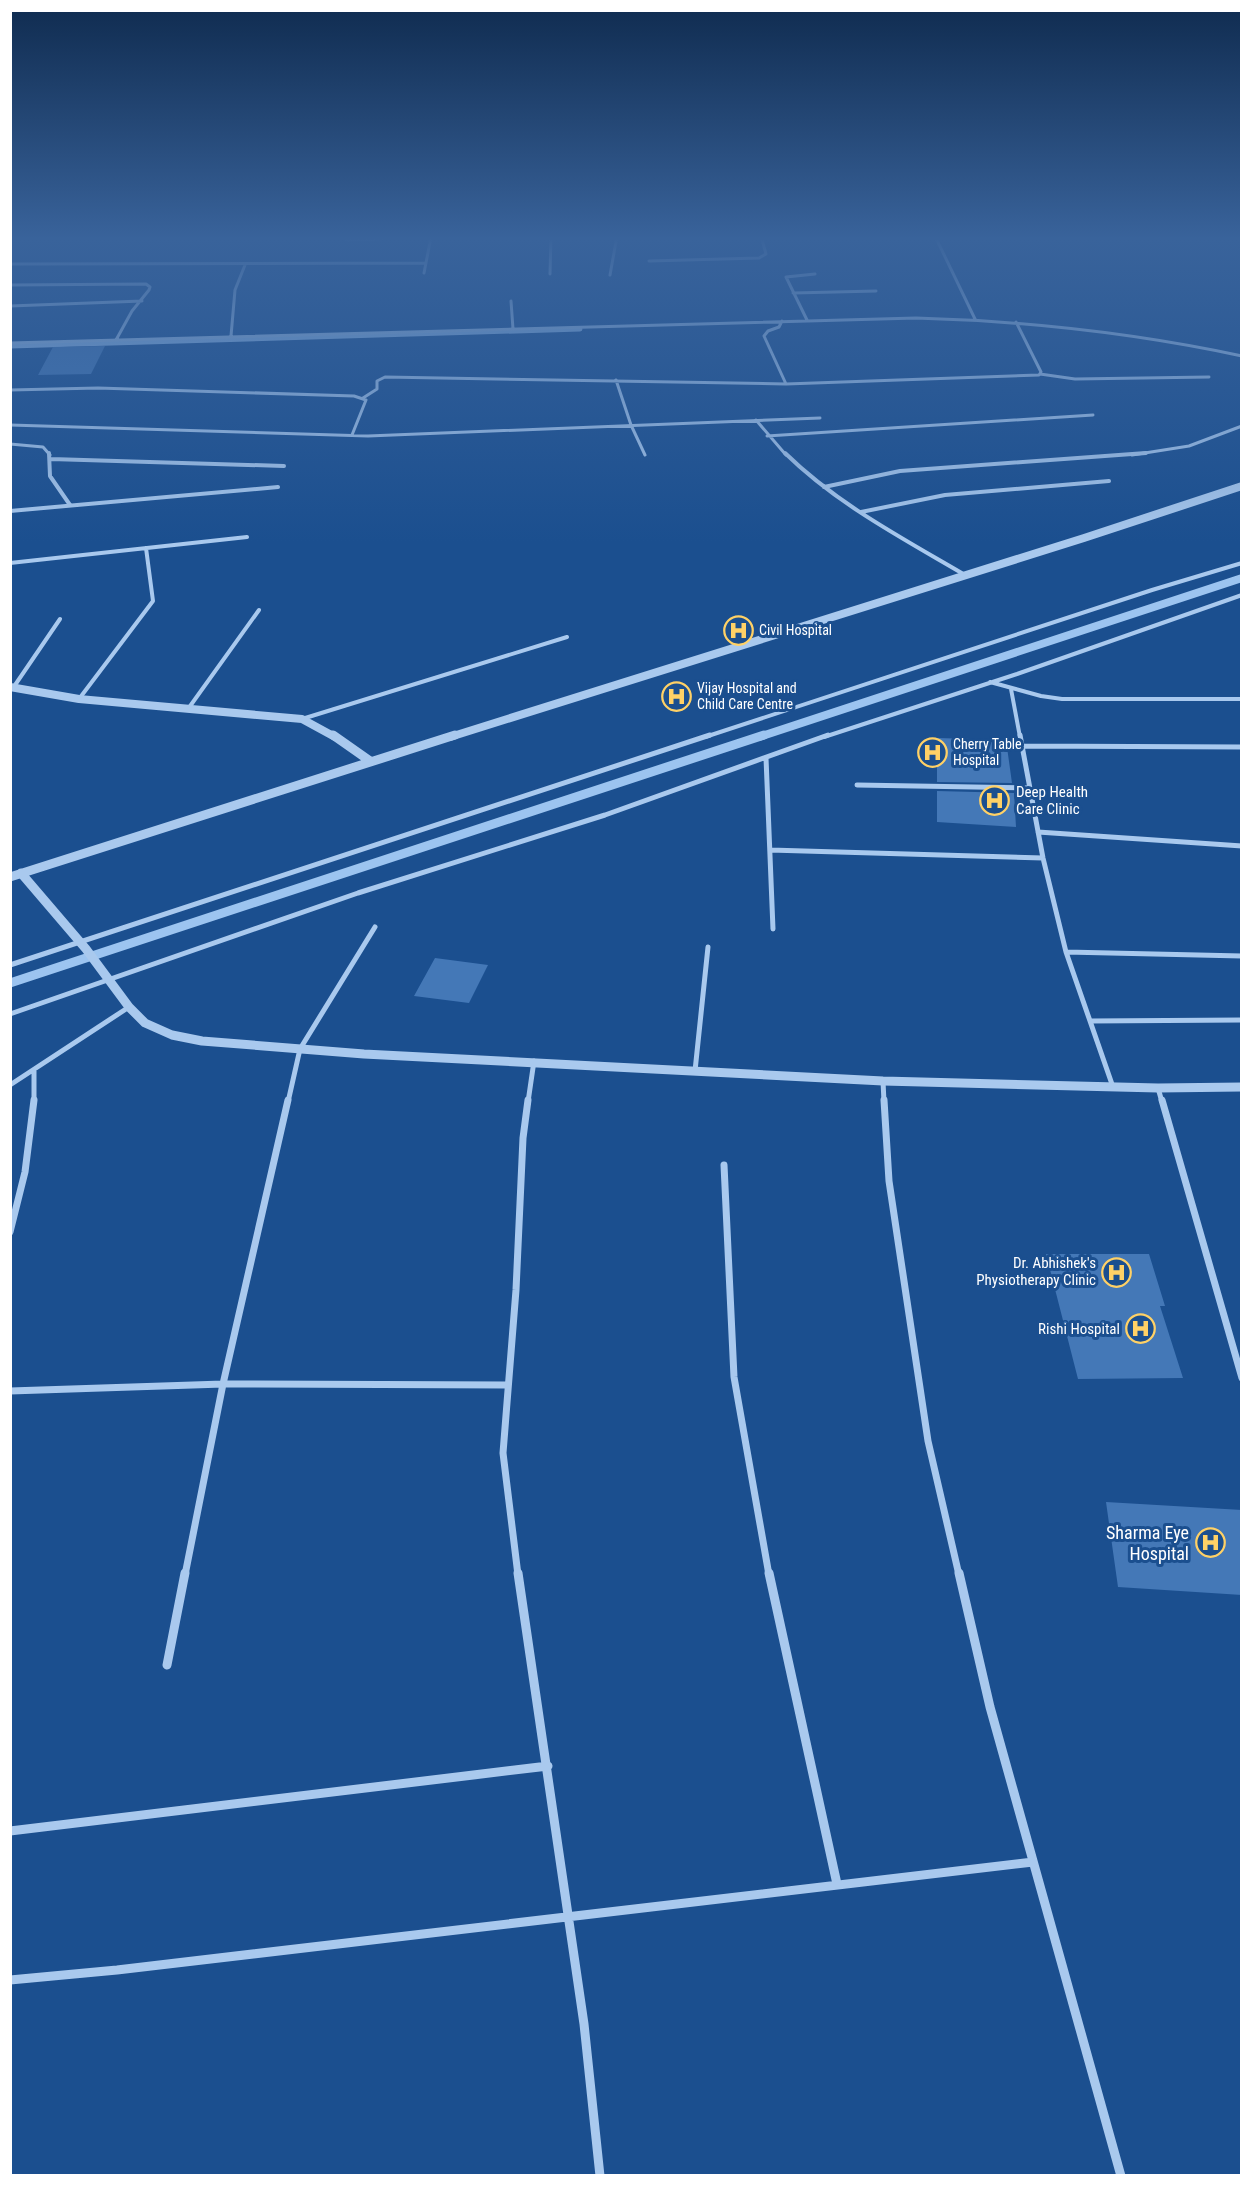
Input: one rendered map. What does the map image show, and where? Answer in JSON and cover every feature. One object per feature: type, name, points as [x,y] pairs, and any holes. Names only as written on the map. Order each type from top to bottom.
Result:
[{"type":"street","points":[[10,343],[173,338]]},
{"type":"street","points":[[765,338],[786,384]]},
{"type":"street","points":[[1023,338],[1040,374]]},
{"type":"street","points":[[1143,338],[1242,356]]},
{"type":"street","points":[[10,390],[98,388],[363,398],[377,389],[376,381],[385,377],[786,384],[1018,377],[1040,374],[1076,379],[1209,377]]},
{"type":"street","points":[[616,380],[631,425],[645,455]]},
{"type":"street","points":[[352,435],[366,400],[363,398]]},
{"type":"street","points":[[767,436],[1094,415]]},
{"type":"street","points":[[10,425],[63,424],[390,436],[820,418]]},
{"type":"street","points":[[756,420],[789,460],[824,487],[965,575]]},
{"type":"street","points":[[824,487],[900,471],[1141,454],[1189,446],[1242,426]]},
{"type":"street","points":[[10,444],[43,447],[48,450],[51,459],[50,476],[70,505]]},
{"type":"street","points":[[51,459],[284,466]]},
{"type":"street","points":[[861,512],[945,495],[1109,481]]},
{"type":"street","points":[[10,877],[1242,486]]},
{"type":"street","points":[[10,511],[278,487]]},
{"type":"street","points":[[10,563],[247,537]]},
{"type":"street","points":[[79,699],[153,601],[146,548]]},
{"type":"street","points":[[10,965],[82,945],[1242,562]]},
{"type":"street","points":[[10,1014],[358,893],[605,815],[1242,595]]},
{"type":"street","points":[[188,709],[259,610]]},
{"type":"street","points":[[60,619],[12,688],[79,699],[302,719],[324,729],[370,761]]},
{"type":"street","points":[[302,719],[567,637]]},
{"type":"street","points":[[990,682],[1011,689],[1062,699],[1242,699]]},
{"type":"street","points":[[1011,689],[1043,858],[1066,952],[1113,1087]]},
{"type":"street","points":[[1022,746],[1242,747]]},
{"type":"street","points":[[766,758],[773,929]]},
{"type":"street","points":[[857,785],[1030,788]]},
{"type":"street","points":[[1038,832],[1242,846]]},
{"type":"street","points":[[770,850],[1043,858]]},
{"type":"street","points":[[21,873],[111,980],[129,1007],[145,1023],[172,1035],[202,1041],[300,1049],[884,1081],[1158,1088],[1242,1087]]},
{"type":"street","points":[[167,1665],[223,1384],[300,1049],[375,927]]},
{"type":"street","points":[[694,1071],[708,947]]},
{"type":"street","points":[[1066,952],[1242,956]]},
{"type":"street","points":[[10,1085],[129,1007]]},
{"type":"street","points":[[1090,1021],[1242,1020]]},
{"type":"street","points":[[534,1062],[523,1138],[516,1290],[503,1453],[509,1517],[548,1766],[584,2024],[600,2175]]},
{"type":"street","points":[[10,1232],[17,1210],[30,1139],[35,1103],[34,1070]]},
{"type":"street","points":[[884,1081],[889,1181],[928,1441],[990,1707],[1121,2175]]},
{"type":"street","points":[[1158,1088],[1242,1378]]},
{"type":"street","points":[[724,1166],[734,1377],[762,1539],[795,1700],[837,1884]]},
{"type":"street","points":[[10,1391],[223,1384],[508,1385]]},
{"type":"street","points":[[10,1831],[548,1766]]},
{"type":"street","points":[[10,1980],[117,1971],[569,1915],[1034,1862]]},
{"type":"building","points":[[105,346],[91,374],[38,375],[53,347]]},
{"type":"building","points":[[937,738],[1006,740],[1012,783],[937,782]]},
{"type":"building","points":[[937,791],[1014,793],[1016,827],[937,822]]},
{"type":"building","points":[[435,958],[488,965],[469,1003],[414,996]]},
{"type":"building","points":[[1046,1254],[1149,1254],[1165,1306],[1160,1306],[1183,1378],[1078,1379]]},
{"type":"building","points":[[1106,1502],[1242,1510],[1242,1595],[1118,1587]]},
{"type":"waterway","points":[[10,346],[278,338]]},
{"type":"waterway","points":[[759,737],[1242,578]]},
{"type":"waterway","points":[[10,983],[764,735]]},
{"type":"place","name":"Civil Hospital","points":[[738,630]]},
{"type":"place","name":"Vijay Hospital and Child Care Centre","points":[[676,696]]},
{"type":"place","name":"Cherry Table Hospital","points":[[932,752]]},
{"type":"place","name":"Deep Health Care Clinic","points":[[995,801]]},
{"type":"place","name":"Dr. Abhishek's Physiotherapy Clinic","points":[[1117,1272]]},
{"type":"place","name":"Rishi Hospital","points":[[1141,1329]]},
{"type":"place","name":"Sharma Eye Hospital","points":[[1210,1543]]}]
